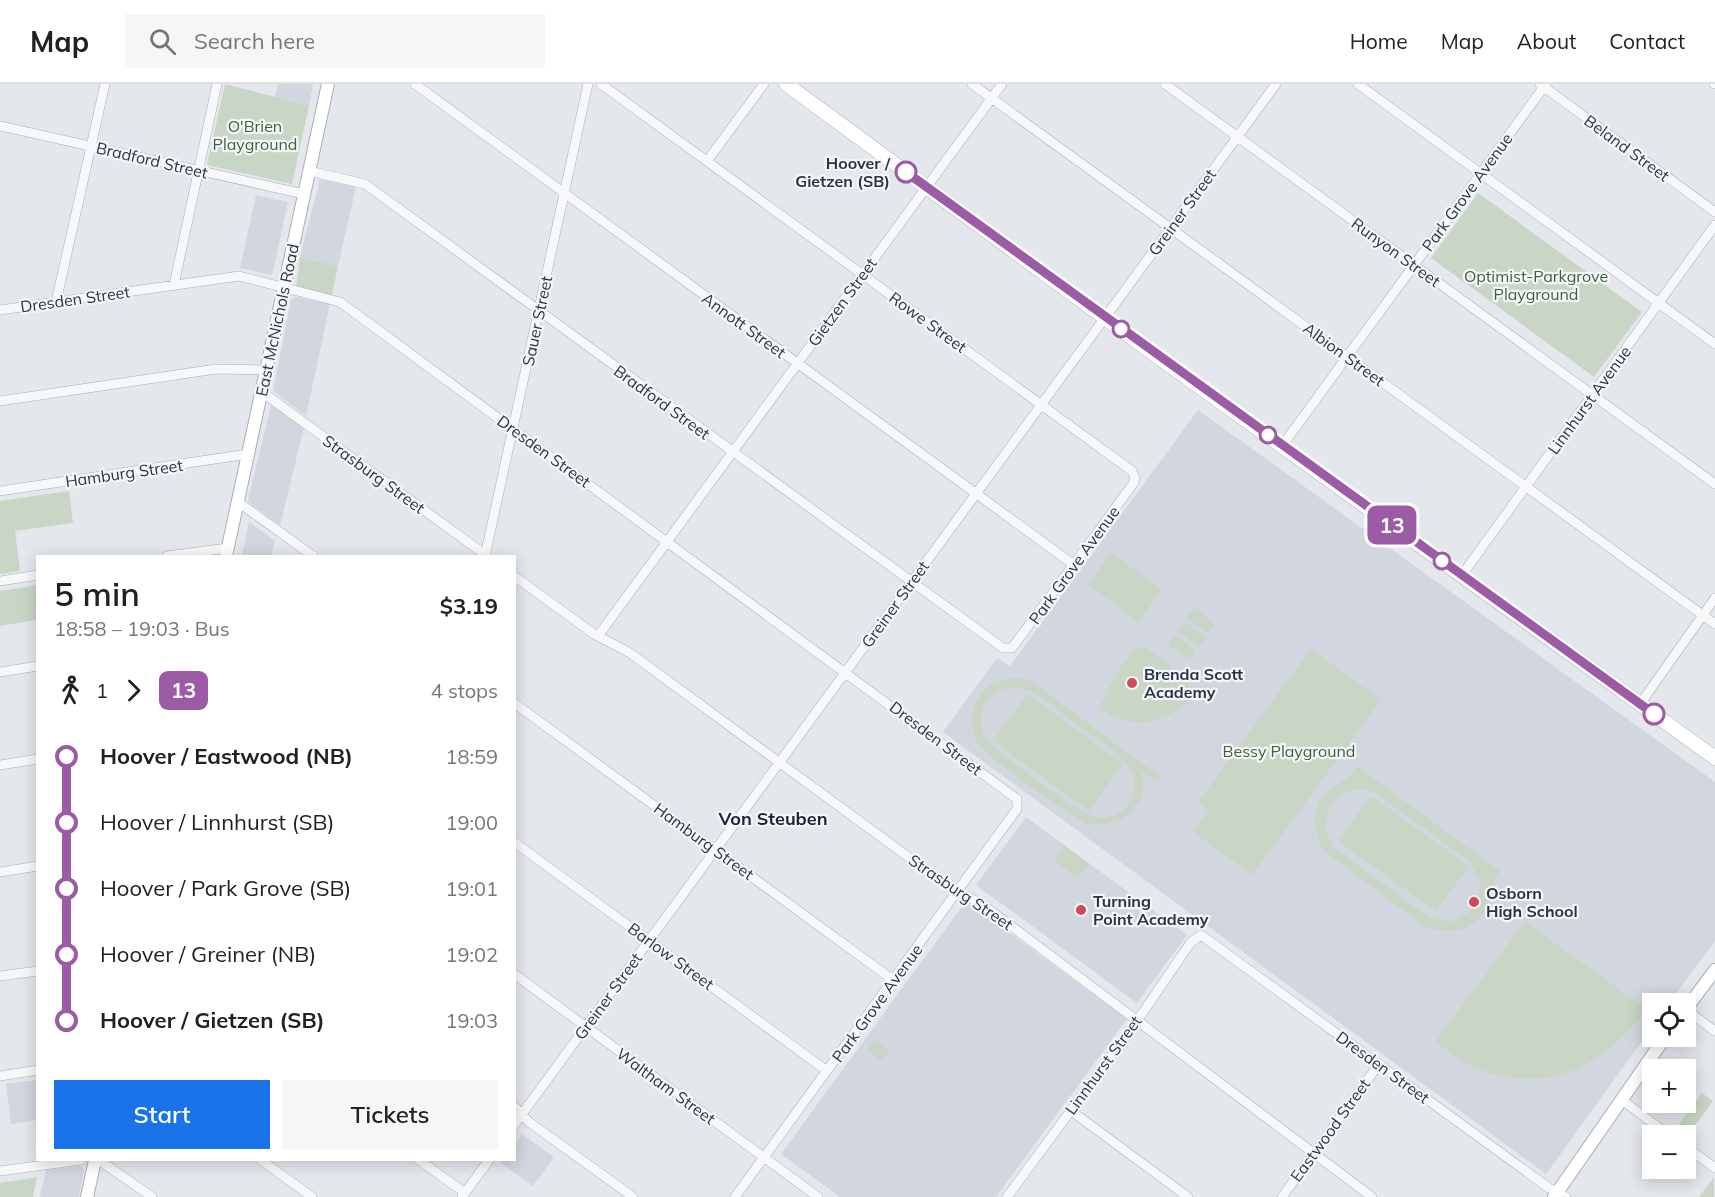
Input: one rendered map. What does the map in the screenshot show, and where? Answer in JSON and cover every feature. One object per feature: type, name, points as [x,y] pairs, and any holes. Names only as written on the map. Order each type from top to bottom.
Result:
[{"type":"main road","points":[[786,84],[1715,758]]},
{"type":"street","points":[[56,302],[105,84]]},
{"type":"street","points":[[174,285],[217,84]]},
{"type":"street","name":"East McNichols Road","points":[[227,552],[327,84]]},
{"type":"street","name":"Annott Street","points":[[415,84],[1074,565]]},
{"type":"street","name":"Sauer Street","points":[[486,555],[588,84]]},
{"type":"street","name":"Rowe Street","points":[[601,84],[1132,471],[1135,478]]},
{"type":"street","points":[[707,161],[764,84]]},
{"type":"street","name":"Albion Street","points":[[972,84],[1715,624]]},
{"type":"street","name":"Gietzen Street","points":[[598,636],[1002,84]]},
{"type":"street","name":"Runyon Street","points":[[1165,84],[1715,484]]},
{"type":"street","name":"Greiner Street","points":[[516,1122],[1276,84]]},
{"type":"street","points":[[1358,84],[1715,344]]},
{"type":"street","name":"Park Grove Avenue","points":[[1282,446],[1543,85]]},
{"type":"street","name":"Beland Street","points":[[1543,85],[1715,212]]},
{"type":"street","name":"Bradford Street","points":[[0,126],[304,194]]},
{"type":"street","name":"Bradford Street","points":[[309,171],[365,184],[731,453],[1003,648],[1008,649]]},
{"type":"street","name":"Linnhurst Avenue","points":[[1462,575],[1715,225]]},
{"type":"street","name":"Dresden Street","points":[[0,310],[239,276],[340,302],[1015,796],[1019,802],[1017,809]]},
{"type":"street","points":[[0,401],[216,369],[266,370]]},
{"type":"street","name":"Strasburg Street","points":[[262,392],[485,555]]},
{"type":"street","name":"Hamburg Street","points":[[0,491],[248,454]]},
{"type":"street","name":"Park Grove Avenue","points":[[1008,649],[1015,646],[1135,478]]},
{"type":"street","points":[[238,502],[312,555]]},
{"type":"street","points":[[182,555],[227,552]]},
{"type":"street","points":[[0,581],[36,576]]},
{"type":"street","name":"Strasburg Street","points":[[516,577],[598,636],[630,653],[952,889],[982,904],[1372,1197]]},
{"type":"street","points":[[1640,704],[1715,598]]},
{"type":"street","points":[[0,672],[36,666]]},
{"type":"street","name":"Hamburg Street","points":[[516,704],[893,980]]},
{"type":"street","points":[[0,765],[36,759]]},
{"type":"street","name":"Park Grove Avenue","points":[[735,1197],[1017,809]]},
{"type":"street","name":"Barlow Street","points":[[516,843],[827,1071]]},
{"type":"street","points":[[0,872],[36,866]]},
{"type":"street","name":"Dresden Street","points":[[1201,935],[1559,1195]]},
{"type":"street","name":"Linnhurst Street","points":[[1007,1197],[1137,1021],[1191,942],[1201,935]]},
{"type":"street","points":[[1696,996],[1715,970]]},
{"type":"street","points":[[0,976],[36,971]]},
{"type":"street","name":"Waltham Street","points":[[516,975],[818,1197]]},
{"type":"street","points":[[1696,1017],[1715,1031]]},
{"type":"street","points":[[1559,1195],[1658,1047]]},
{"type":"street","name":"Eastwood Street","points":[[1282,1197],[1379,1064]]},
{"type":"street","points":[[0,1076],[36,1070]]},
{"type":"street","points":[[1622,1100],[1655,1125]]},
{"type":"street","points":[[516,1108],[529,1122],[633,1197]]},
{"type":"street","points":[[1070,1110],[1188,1197]]},
{"type":"street","points":[[1696,1154],[1715,1168]]},
{"type":"street","points":[[0,1171],[74,1161]]},
{"type":"street","points":[[87,1197],[97,1161]]},
{"type":"street","points":[[98,1161],[152,1197]]},
{"type":"street","points":[[262,1161],[312,1197]]},
{"type":"street","points":[[420,1161],[464,1195],[488,1161]]},
{"type":"shaded area","points":[[278,84],[313,84],[309,106],[275,98]]},
{"type":"shaded area","points":[[320,179],[356,187],[338,266],[300,257]]},
{"type":"shaded area","points":[[256,195],[288,202],[272,275],[240,268]]},
{"type":"shaded area","points":[[296,297],[330,304],[306,416],[273,391],[291,300]]},
{"type":"shaded area","points":[[271,405],[276,406],[304,427],[280,526],[248,501]]},
{"type":"shaded area","points":[[1198,410],[1715,782],[1715,941],[1676,993],[1642,993],[1642,1041],[1546,1174],[943,732],[997,658],[1010,666]],"holes":[[[1381,700],[1192,831],[1208,810],[1198,802]]]},
{"type":"shaded area","points":[[249,522],[275,541],[271,555],[242,555]]},
{"type":"shaded area","name":"Turning Point Academy","points":[[1026,817],[1187,935],[1137,1003],[976,885]]},
{"type":"shaded area","points":[[966,901],[1127,1019],[996,1197],[840,1197],[781,1154]]},
{"type":"shaded area","points":[[36,1080],[36,1120],[11,1124],[6,1084]]},
{"type":"shaded area","points":[[522,1134],[554,1157],[533,1186],[501,1163],[502,1161],[516,1161],[516,1143]]},
{"type":"shaded area","points":[[80,1166],[84,1170],[79,1197],[40,1197],[46,1170]]},
{"type":"green space","name":"O'Brien Playground","points":[[225,84],[309,106],[292,184],[207,165]]},
{"type":"green space","name":"Optimist-Parkgrove Playground","points":[[1478,193],[1642,312],[1594,377],[1431,258]]},
{"type":"green space","points":[[300,257],[338,266],[332,295],[296,287]]},
{"type":"green space","points":[[69,491],[73,523],[15,531],[20,571],[0,574],[0,501]]},
{"type":"green space","points":[[1111,553],[1162,589],[1139,622],[1088,585]]},
{"type":"green space","points":[[36,585],[36,620],[0,626],[0,591]]},
{"type":"green space","points":[[1194,608],[1215,624],[1208,633],[1187,618]]},
{"type":"green space","points":[[1185,622],[1206,637],[1199,647],[1178,632]]},
{"type":"green space","points":[[1175,635],[1196,651],[1189,660],[1168,645]]},
{"type":"green space","points":[[1146,647],[1168,664],[1197,692],[1186,703],[1163,718],[1139,723],[1126,721],[1099,708],[1117,672],[1134,649]]},
{"type":"green space","name":"Bessy Playground","points":[[1311,649],[1381,700],[1252,875],[1192,831],[1208,810],[1198,802]]},
{"type":"green space","points":[[1011,679],[1030,681],[1041,688],[1162,778],[1158,783],[1141,771],[1143,784],[1141,796],[1137,805],[1121,819],[1099,825],[1086,824],[1076,818],[997,761],[975,738],[972,721],[973,710],[978,699],[990,686]],"holes":[[[1014,687],[1023,689],[1047,702],[1122,759],[1130,769],[1135,781],[1134,793],[1124,809],[1116,815],[1103,818],[1085,813],[1038,781],[985,739],[981,720],[984,704],[1004,689]]]},
{"type":"green space","points":[[1027,694],[1123,764],[1089,811],[993,741]]},
{"type":"green space","points":[[1357,766],[1500,871],[1494,881],[1485,910],[1472,924],[1465,928],[1448,931],[1422,925],[1322,849],[1315,824],[1320,801],[1325,794]],"holes":[[[1362,789],[1374,792],[1470,862],[1480,881],[1480,892],[1470,912],[1451,922],[1430,918],[1333,847],[1324,825],[1331,803],[1350,790]]]},
{"type":"green space","points":[[1371,796],[1469,866],[1436,911],[1338,841]]},
{"type":"green space","points":[[1065,846],[1089,864],[1078,878],[1054,861]]},
{"type":"green space","points":[[1525,922],[1642,1005],[1642,1015],[1632,1028],[1597,1058],[1578,1068],[1535,1079],[1512,1078],[1487,1072],[1460,1059],[1435,1042]]},
{"type":"green space","points":[[875,1040],[890,1050],[882,1061],[867,1050]]},
{"type":"green space","points":[[1702,1093],[1713,1101],[1695,1125],[1680,1125],[1687,1113],[1696,1113],[1696,1101]]},
{"type":"green space","points":[[37,1177],[33,1197],[0,1197],[0,1183]]},
{"type":"green space","points":[[1714,1177],[1714,1197],[1699,1197]]},
{"type":"bus line","name":"13","points":[[906,172],[1158,357],[1654,714]]},
{"type":"place","name":"Hoover / Gietzen (SB)","points":[[906,172]]},
{"type":"place","name":"Brenda Scott Academy","points":[[1132,683]]},
{"type":"place","name":"Osborn High School","points":[[1474,902]]},
{"type":"place","name":"Turning Point Academy","points":[[1081,910]]},
{"type":"district","name":"Von Steuben","points":[[773,819]]}]
